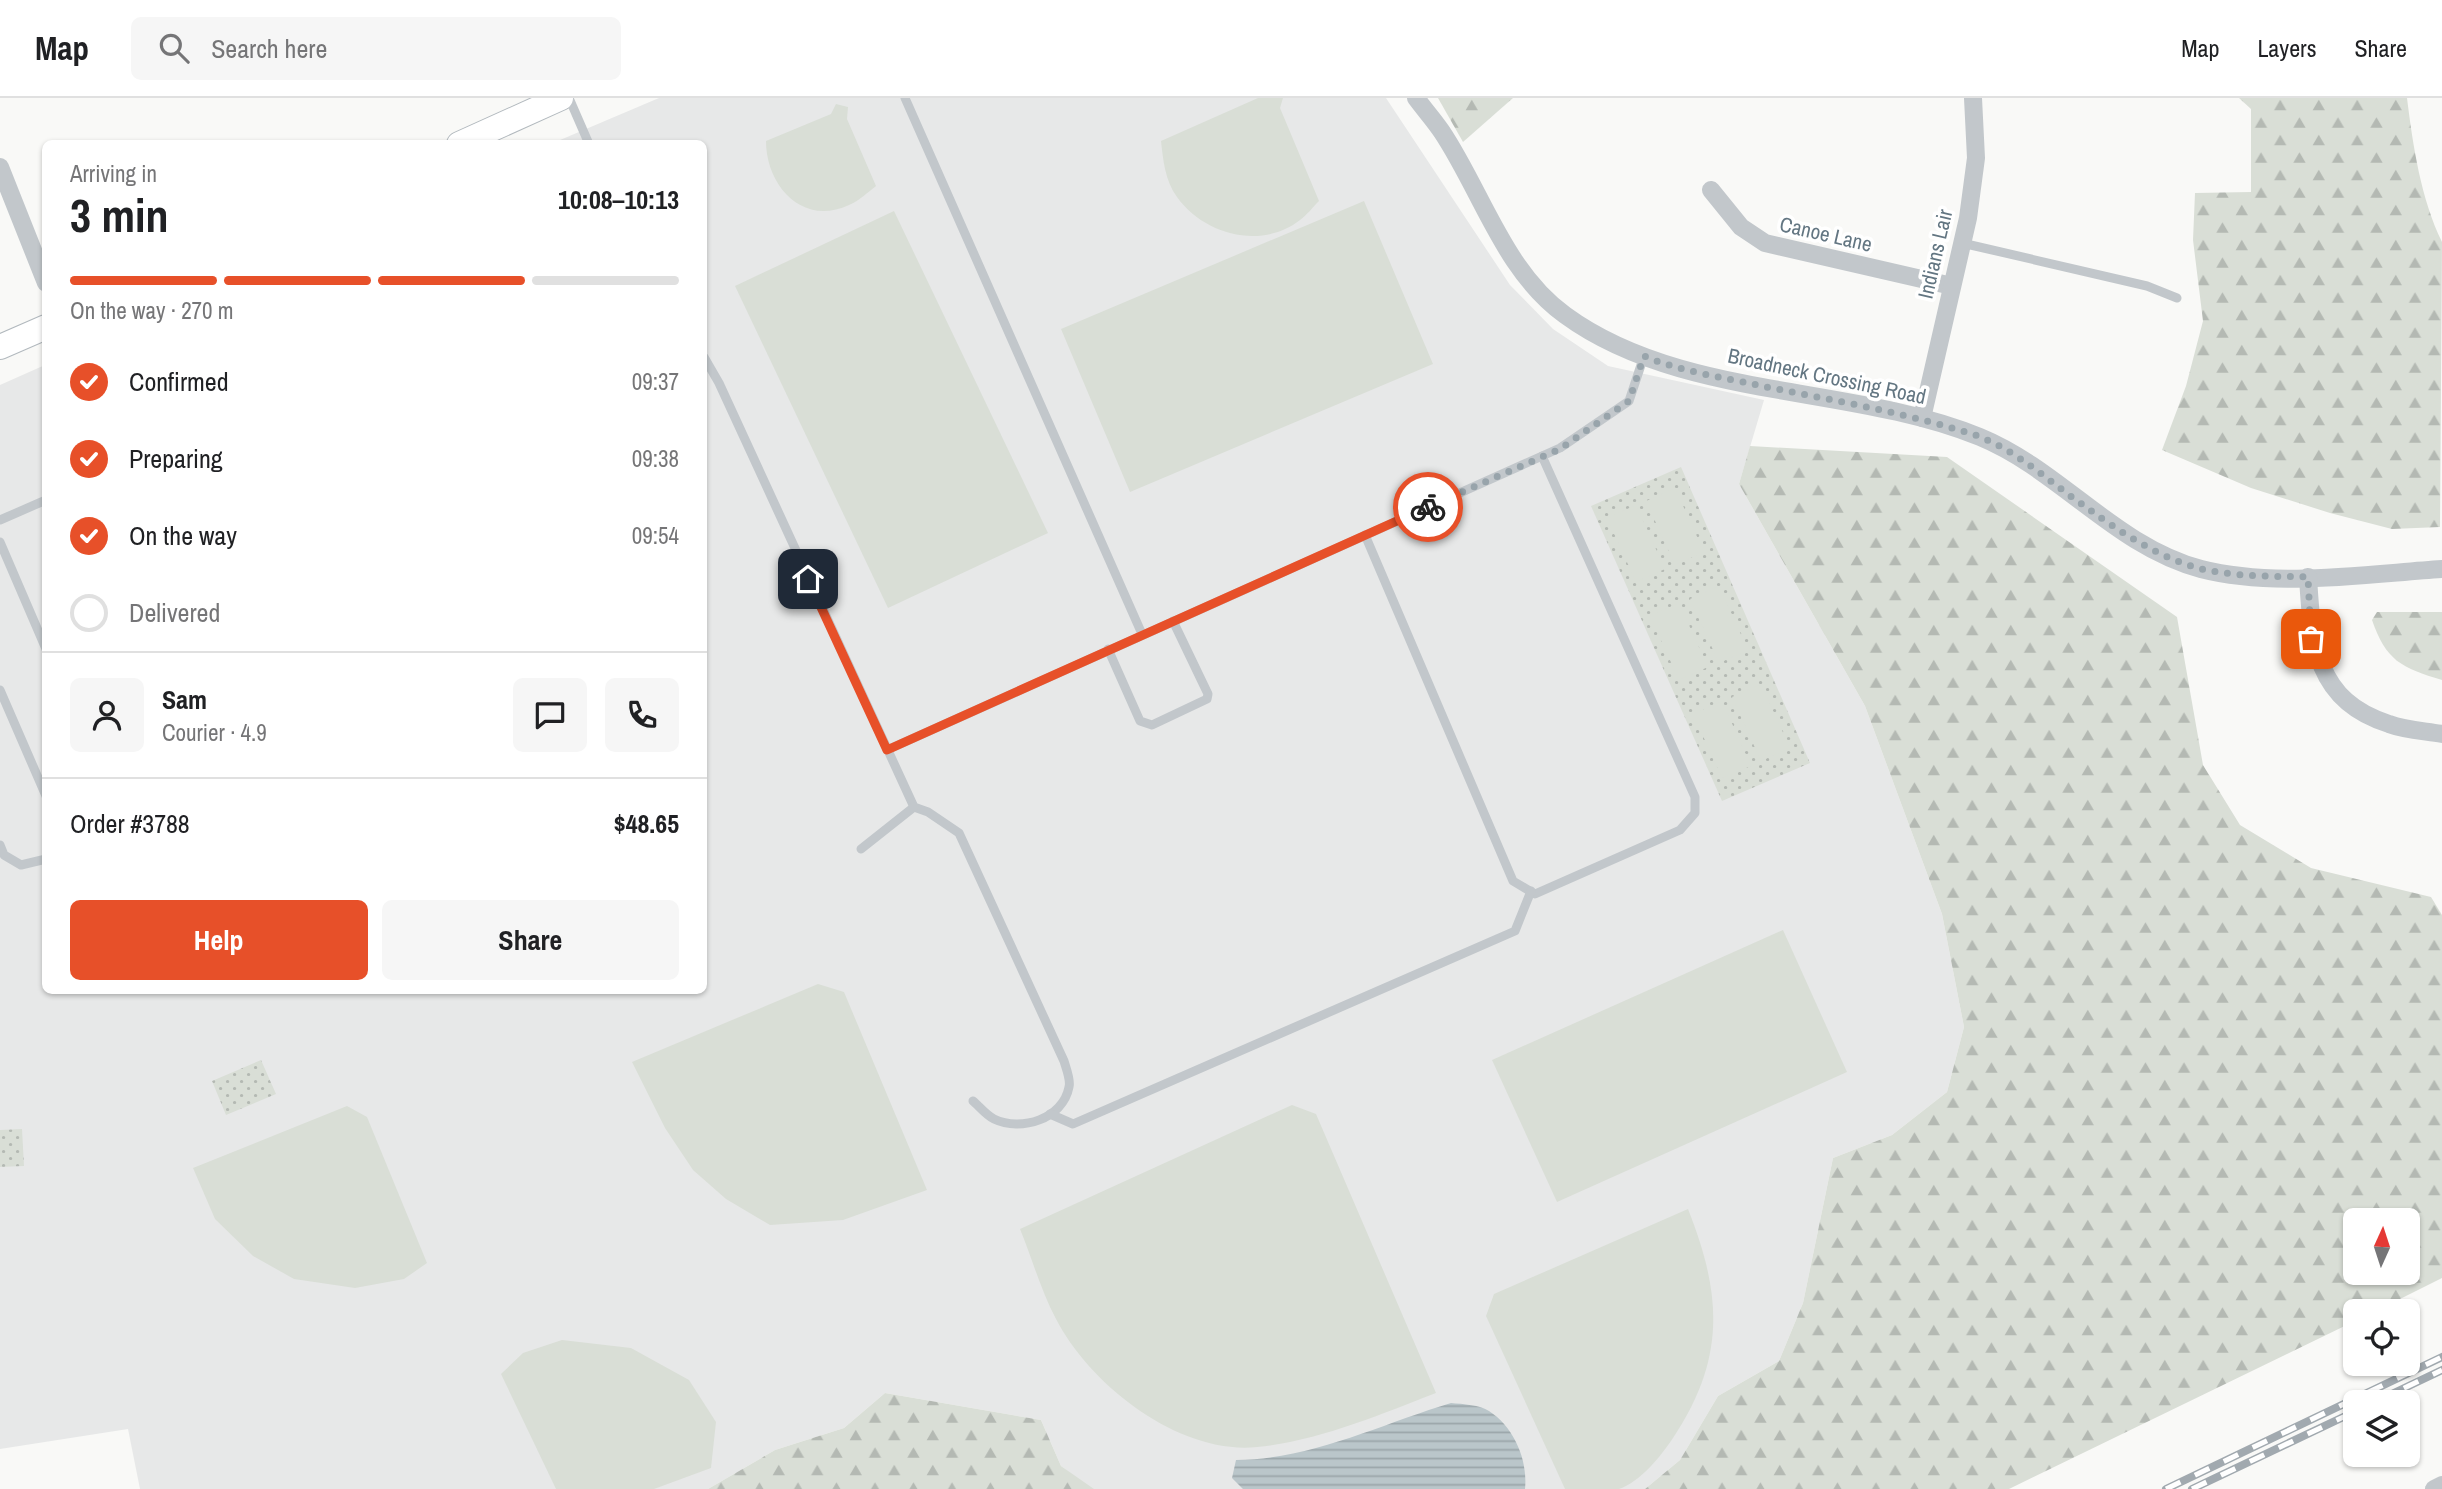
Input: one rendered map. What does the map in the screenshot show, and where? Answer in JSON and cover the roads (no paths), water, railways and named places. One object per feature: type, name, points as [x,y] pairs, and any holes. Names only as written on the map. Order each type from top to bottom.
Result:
[{"type":"street","points":[[467,140],[528,109],[561,98]]},
{"type":"street","name":"Broadneck Crossing Road","points":[[1416,98],[1442,132],[1500,237],[1532,285],[1565,315],[1601,337],[1644,356],[1724,378],[1922,418],[1979,437],[2020,457],[2086,508],[2146,546],[2201,569],[2241,575],[2308,577],[2442,569]]},
{"type":"street","name":"Indians Lair","points":[[1922,418],[1962,243],[1976,158],[1973,98]]},
{"type":"street","points":[[0,167],[42,273]]},
{"type":"street","name":"Canoe Lane","points":[[1711,190],[1741,227],[1765,243],[1952,286]]},
{"type":"street","points":[[0,347],[42,329]]},
{"type":"street","points":[[2308,577],[2311,639],[2332,690],[2362,712],[2389,724],[2442,734]]},
{"type":"street","points":[[2434,1489],[2442,1485]]},
{"type":"lane","points":[[569,98],[587,140]]},
{"type":"lane","points":[[905,98],[1142,634]]},
{"type":"lane","points":[[1962,243],[2147,286],[2177,298]]},
{"type":"lane","points":[[887,750],[1560,449],[1629,401],[1644,356]]},
{"type":"lane","points":[[707,362],[719,383],[914,807],[928,812],[959,833],[1053,1032],[1070,1085],[1062,1103],[1050,1114],[1025,1125],[993,1119],[973,1101]]},
{"type":"lane","points":[[1365,535],[1513,881],[1535,894],[1680,830],[1695,813],[1695,797],[1542,456]]},
{"type":"lane","points":[[0,520],[42,502]]},
{"type":"lane","points":[[0,542],[42,640]]},
{"type":"lane","points":[[1108,649],[1140,720],[1152,725],[1202,704],[1208,694],[1173,621]]},
{"type":"lane","points":[[0,690],[42,787]]},
{"type":"lane","points":[[861,849],[914,807]]},
{"type":"lane","points":[[0,845],[4,855],[21,865],[42,860]]},
{"type":"lane","points":[[1050,1114],[1073,1124],[1515,931],[1531,891]]},
{"type":"railway","points":[[2166,1489],[2442,1357]]},
{"type":"railway","points":[[2400,1390],[2442,1370]]},
{"type":"railway","points":[[2192,1489],[2343,1417]]}]
